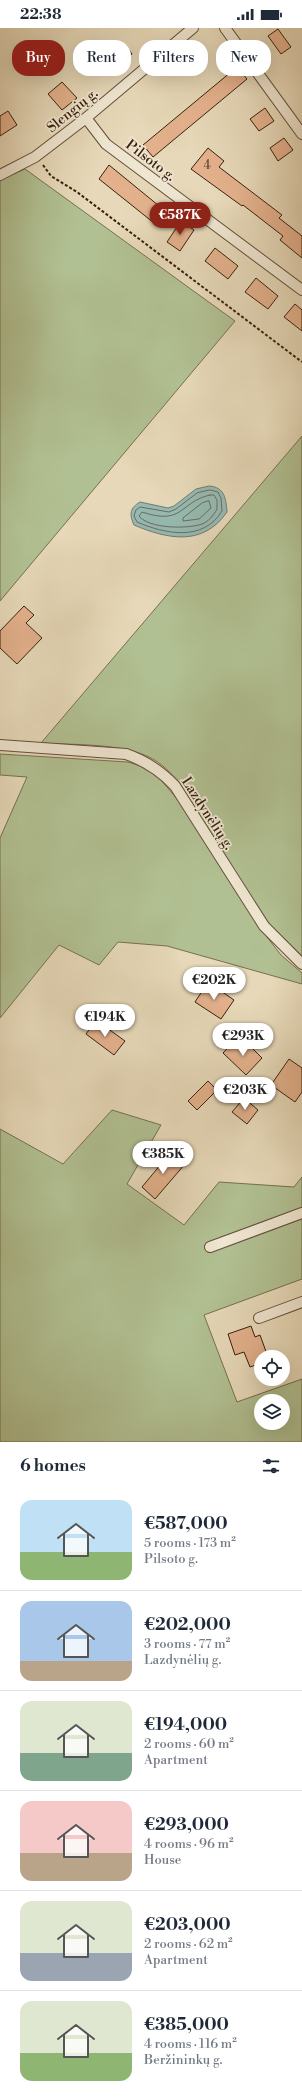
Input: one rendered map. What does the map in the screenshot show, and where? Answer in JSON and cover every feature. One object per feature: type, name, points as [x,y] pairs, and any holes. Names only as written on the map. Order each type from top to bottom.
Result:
[{"type":"street","name":"Slengių g.","points":[[0,175],[36,157],[86,118],[193,28]]},
{"type":"street","points":[[225,28],[302,134]]},
{"type":"street","name":"Pilsoto g.","points":[[86,118],[106,144],[302,290]]},
{"type":"street","name":"Lazdynėlių g.","points":[[0,745],[126,754],[144,760],[163,773],[175,786],[264,926],[302,964]]},
{"type":"street","points":[[210,1247],[302,1213]]},
{"type":"street","points":[[259,1318],[302,1302]]},
{"type":"path","points":[[36,157],[51,176],[77,192],[302,362]]},
{"type":"green space","points":[[25,169],[235,321],[0,601],[0,180]]},
{"type":"green space","points":[[302,436],[302,956],[270,925],[179,782],[162,766],[151,758],[139,753],[112,747],[41,743]]},
{"type":"green space","points":[[0,754],[128,762],[147,768],[161,780],[179,801],[260,928],[281,955],[302,973],[302,984],[167,946],[118,942],[99,965],[59,945],[0,1018],[0,838],[27,777],[0,775]]},
{"type":"green space","points":[[112,1110],[161,1125],[127,1184],[184,1225],[219,1182],[294,1187],[302,1177],[302,1279],[204,1315],[237,1402],[254,1396],[254,1430],[290,1430],[290,1394],[260,1394],[282,1386],[290,1386],[290,1383],[302,1379],[302,1442],[0,1442],[0,1129],[63,1164]]},
{"type":"water","points":[[209,486],[218,489],[224,494],[227,512],[207,531],[184,537],[159,534],[134,525],[131,518],[131,512],[132,509],[140,502],[168,508],[174,506],[196,489]]},
{"type":"building","points":[[278,29],[291,47],[281,54],[268,36]]},
{"type":"building","points":[[226,76],[244,76],[247,79],[153,157],[143,145]]},
{"type":"building","points":[[62,82],[77,98],[62,110],[48,94]]},
{"type":"building","points":[[265,108],[274,121],[259,131],[250,119]]},
{"type":"building","points":[[8,111],[17,125],[0,136],[0,116]]},
{"type":"building","points":[[284,138],[293,150],[278,161],[270,148]]},
{"type":"building","points":[[208,148],[224,161],[219,167],[282,215],[279,218],[302,236],[302,258],[280,240],[283,236],[243,205],[242,206],[191,169]]},
{"type":"building","points":[[109,165],[164,210],[154,223],[99,179]]},
{"type":"building","points":[[181,221],[194,230],[180,251],[167,242]]},
{"type":"building","points":[[215,248],[238,266],[228,279],[205,261]]},
{"type":"building","points":[[256,278],[278,296],[268,309],[245,292]]},
{"type":"building","points":[[295,304],[302,310],[302,331],[284,317]]},
{"type":"building","points":[[24,606],[34,615],[26,623],[42,638],[17,664],[0,648],[0,631]]},
{"type":"building","points":[[208,982],[234,1000],[221,1019],[195,1002]]},
{"type":"building","points":[[96,1020],[125,1041],[114,1055],[86,1034]]},
{"type":"building","points":[[236,1039],[246,1049],[249,1045],[262,1058],[246,1075],[223,1053]]},
{"type":"building","points":[[289,1059],[302,1068],[302,1092],[295,1102],[271,1085]]},
{"type":"building","points":[[208,1081],[217,1090],[197,1110],[188,1101]]},
{"type":"building","points":[[244,1098],[258,1110],[247,1124],[232,1112]]},
{"type":"building","points":[[171,1152],[185,1164],[155,1199],[142,1187]]},
{"type":"building","points":[[251,1326],[255,1337],[260,1335],[265,1350],[254,1350],[254,1366],[250,1367],[244,1352],[235,1355],[228,1334]]}]
